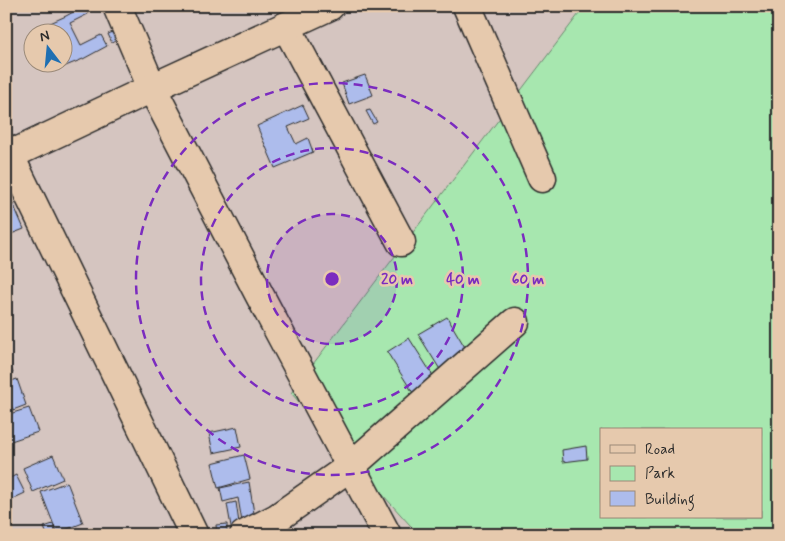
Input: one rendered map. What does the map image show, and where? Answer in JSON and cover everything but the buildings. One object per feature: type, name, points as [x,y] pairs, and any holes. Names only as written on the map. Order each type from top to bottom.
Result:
[{"type":"street","points":[[116,6],[152,88],[387,535]]},
{"type":"street","points":[[193,535],[7,153],[330,6]]},
{"type":"street","points":[[467,6],[542,178]]},
{"type":"street","points":[[286,26],[401,242]]},
{"type":"street","points":[[244,535],[277,518],[350,466],[515,322]]},
{"type":"green space","points":[[585,6],[779,6],[779,535],[419,535],[291,393]]}]
